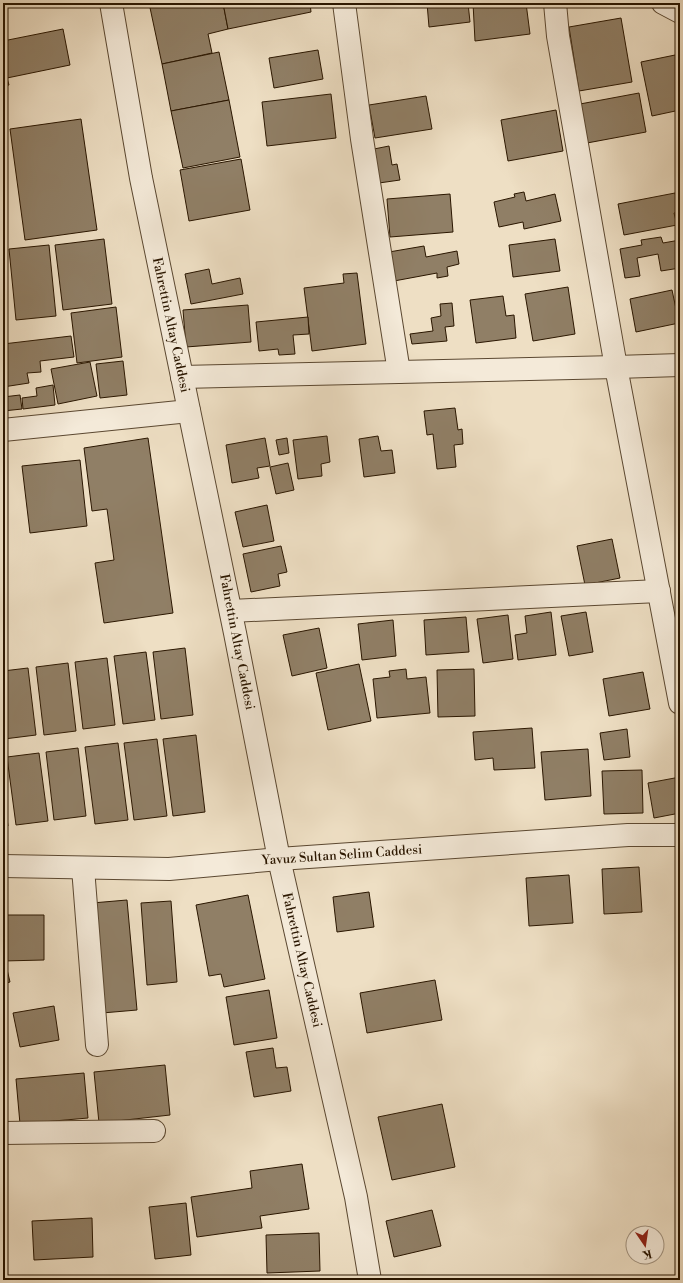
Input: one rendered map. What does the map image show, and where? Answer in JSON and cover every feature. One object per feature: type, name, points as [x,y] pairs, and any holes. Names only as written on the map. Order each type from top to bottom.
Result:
[{"type":"street","name":"Fahrettin Altay Caddesi","points":[[111,3],[141,178],[231,611],[279,859],[356,1197],[370,1280]]},
{"type":"street","points":[[344,3],[362,139],[399,372]]},
{"type":"street","points":[[555,3],[558,36],[616,367],[680,703]]},
{"type":"street","points":[[663,3],[680,12]]},
{"type":"street","points":[[182,377],[680,365]]},
{"type":"street","points":[[3,430],[189,411]]},
{"type":"street","points":[[231,611],[659,591]]},
{"type":"street","name":"Yavuz Sultan Selim Caddesi","points":[[3,866],[169,869],[279,859],[628,834],[680,835]]},
{"type":"street","points":[[83,868],[97,1045]]},
{"type":"street","points":[[3,1133],[154,1131]]},
{"type":"building","points":[[149,3],[223,3],[228,29],[208,34],[212,53],[162,64]]},
{"type":"building","points":[[223,3],[310,3],[311,12],[228,29]]},
{"type":"building","points":[[427,3],[468,3],[470,22],[429,27]]},
{"type":"building","points":[[473,3],[526,3],[530,34],[475,41]]},
{"type":"building","points":[[621,18],[632,82],[579,91],[569,27]]},
{"type":"building","points":[[63,29],[70,65],[7,78],[9,85],[3,86],[3,41]]},
{"type":"building","points":[[318,50],[323,79],[274,88],[269,58]]},
{"type":"building","points":[[219,52],[229,100],[171,111],[162,64]]},
{"type":"building","points":[[680,54],[680,110],[652,116],[641,62]]},
{"type":"building","points":[[639,93],[646,132],[587,143],[580,104]]},
{"type":"building","points":[[331,94],[336,138],[267,146],[262,102]]},
{"type":"building","points":[[426,96],[432,129],[375,138],[369,105]]},
{"type":"building","points":[[229,100],[240,157],[183,168],[171,111]]},
{"type":"building","points":[[556,110],[563,151],[508,161],[501,120]]},
{"type":"building","points":[[81,119],[97,230],[25,240],[10,129]]},
{"type":"building","points":[[389,146],[392,165],[397,164],[400,180],[379,183],[374,149]]},
{"type":"building","points":[[241,159],[250,210],[189,221],[180,170]]},
{"type":"building","points":[[524,192],[526,201],[555,194],[561,221],[524,229],[523,222],[499,227],[494,202],[515,197],[514,194]]},
{"type":"building","points":[[675,193],[679,213],[674,213],[677,225],[624,235],[618,204]]},
{"type":"building","points":[[450,194],[453,232],[390,237],[387,199]]},
{"type":"building","points":[[661,237],[663,243],[680,240],[680,268],[661,271],[658,254],[637,258],[640,276],[625,278],[620,249],[642,245],[641,240]]},
{"type":"building","points":[[104,239],[112,304],[63,310],[55,245]]},
{"type":"building","points":[[555,239],[560,271],[513,277],[509,245]]},
{"type":"building","points":[[49,245],[56,316],[16,320],[9,249]]},
{"type":"building","points":[[424,246],[426,257],[457,251],[459,264],[447,267],[448,276],[437,278],[437,273],[394,281],[389,252]]},
{"type":"building","points":[[209,269],[212,284],[240,278],[243,294],[191,304],[185,274]]},
{"type":"building","points":[[357,273],[366,344],[312,351],[304,288],[344,283],[343,274]]},
{"type":"building","points":[[568,287],[575,334],[533,341],[525,294]]},
{"type":"building","points":[[672,290],[679,323],[636,332],[630,299]]},
{"type":"building","points":[[503,296],[506,316],[514,315],[516,338],[476,343],[470,300]]},
{"type":"building","points":[[452,303],[454,326],[445,327],[447,341],[412,344],[410,334],[433,331],[431,318],[441,316],[440,304]]},
{"type":"building","points":[[248,305],[251,342],[186,347],[183,310]]},
{"type":"building","points":[[116,307],[122,357],[77,363],[71,313]]},
{"type":"building","points":[[308,317],[309,334],[293,335],[295,354],[279,355],[278,349],[259,351],[256,322]]},
{"type":"building","points":[[71,336],[74,357],[40,361],[41,372],[27,373],[29,383],[3,387],[3,344]]},
{"type":"building","points":[[123,361],[127,395],[100,398],[96,364]]},
{"type":"building","points":[[90,362],[97,396],[58,404],[51,369]]},
{"type":"building","points":[[53,385],[55,405],[23,409],[22,398],[37,396],[36,388]]},
{"type":"building","points":[[20,395],[22,409],[3,411],[3,397]]},
{"type":"building","points":[[455,408],[458,430],[462,429],[463,444],[454,445],[456,467],[437,469],[433,434],[427,435],[424,411]]},
{"type":"building","points":[[327,436],[330,462],[321,464],[322,476],[298,479],[293,440]]},
{"type":"building","points":[[378,436],[381,451],[392,450],[395,473],[364,477],[359,439]]},
{"type":"building","points":[[148,438],[173,613],[104,623],[95,563],[114,560],[107,509],[92,511],[84,448]]},
{"type":"building","points":[[265,438],[270,466],[257,468],[259,478],[232,483],[226,445]]},
{"type":"building","points":[[287,438],[289,453],[279,455],[276,440]]},
{"type":"building","points":[[80,460],[87,526],[30,533],[22,466]]},
{"type":"building","points":[[288,463],[294,490],[276,494],[270,467]]},
{"type":"building","points":[[267,505],[274,541],[243,547],[235,512]]},
{"type":"building","points":[[612,539],[620,578],[585,585],[577,546]]},
{"type":"building","points":[[281,546],[287,572],[278,574],[280,586],[251,592],[243,554]]},
{"type":"building","points":[[551,612],[556,655],[518,660],[515,635],[527,633],[525,616]]},
{"type":"building","points":[[586,612],[593,652],[569,656],[561,616]]},
{"type":"building","points":[[508,615],[513,659],[483,663],[477,619]]},
{"type":"building","points":[[466,617],[469,652],[426,655],[424,620]]},
{"type":"building","points":[[393,620],[396,656],[362,660],[358,624]]},
{"type":"building","points":[[319,628],[327,668],[292,676],[283,635]]},
{"type":"building","points":[[185,648],[193,715],[161,719],[153,652]]},
{"type":"building","points":[[146,652],[155,720],[123,724],[114,656]]},
{"type":"building","points":[[107,658],[115,725],[83,729],[75,662]]},
{"type":"building","points":[[68,663],[76,731],[44,735],[36,667]]},
{"type":"building","points":[[359,664],[371,721],[328,730],[316,673]]},
{"type":"building","points":[[28,668],[36,735],[4,739],[3,671]]},
{"type":"building","points":[[406,669],[407,679],[426,677],[430,713],[377,718],[373,679],[390,677],[389,671]]},
{"type":"building","points":[[474,669],[475,716],[438,717],[437,670]]},
{"type":"building","points":[[643,672],[650,709],[609,716],[603,679]]},
{"type":"building","points":[[532,728],[535,768],[494,770],[493,758],[475,760],[473,732]]},
{"type":"building","points":[[627,729],[630,757],[604,760],[600,733]]},
{"type":"building","points":[[196,735],[205,812],[173,816],[163,739]]},
{"type":"building","points":[[157,739],[167,816],[134,820],[124,743]]},
{"type":"building","points":[[118,743],[128,820],[95,824],[85,747]]},
{"type":"building","points":[[78,748],[86,816],[54,820],[46,752]]},
{"type":"building","points":[[588,749],[591,796],[545,800],[541,752]]},
{"type":"building","points":[[39,753],[48,821],[16,825],[7,757]]},
{"type":"building","points":[[642,770],[643,813],[604,814],[602,771]]},
{"type":"building","points":[[680,777],[680,813],[654,818],[648,783]]},
{"type":"building","points":[[3,787],[8,826],[3,827]]},
{"type":"building","points":[[639,867],[642,912],[604,914],[602,869]]},
{"type":"building","points":[[569,875],[573,923],[529,926],[526,878]]},
{"type":"building","points":[[369,892],[374,927],[337,932],[333,897]]},
{"type":"building","points":[[248,895],[265,979],[224,987],[221,974],[209,976],[196,905]]},
{"type":"building","points":[[127,900],[137,1010],[102,1013],[92,903]]},
{"type":"building","points":[[171,901],[177,982],[147,985],[141,903]]},
{"type":"building","points":[[3,915],[44,915],[44,960],[3,961]]},
{"type":"building","points":[[6,965],[10,982],[3,984],[3,966]]},
{"type":"building","points":[[435,980],[442,1020],[367,1033],[360,993]]},
{"type":"building","points":[[269,990],[277,1038],[234,1045],[226,997]]},
{"type":"building","points":[[54,1006],[59,1040],[20,1047],[13,1013]]},
{"type":"building","points":[[273,1048],[276,1068],[287,1067],[291,1091],[254,1097],[246,1052]]},
{"type":"building","points":[[165,1065],[170,1115],[99,1123],[94,1072]]},
{"type":"building","points":[[84,1073],[88,1118],[20,1124],[16,1079]]},
{"type":"building","points":[[442,1104],[455,1167],[392,1180],[378,1117]]},
{"type":"building","points":[[302,1164],[309,1209],[260,1216],[262,1228],[197,1237],[191,1197],[252,1188],[250,1171]]},
{"type":"building","points":[[186,1203],[191,1255],[155,1259],[149,1207]]},
{"type":"building","points":[[432,1210],[441,1246],[394,1257],[386,1221]]},
{"type":"building","points":[[92,1218],[93,1257],[34,1260],[32,1221]]},
{"type":"building","points":[[319,1233],[320,1271],[267,1273],[266,1235]]}]
